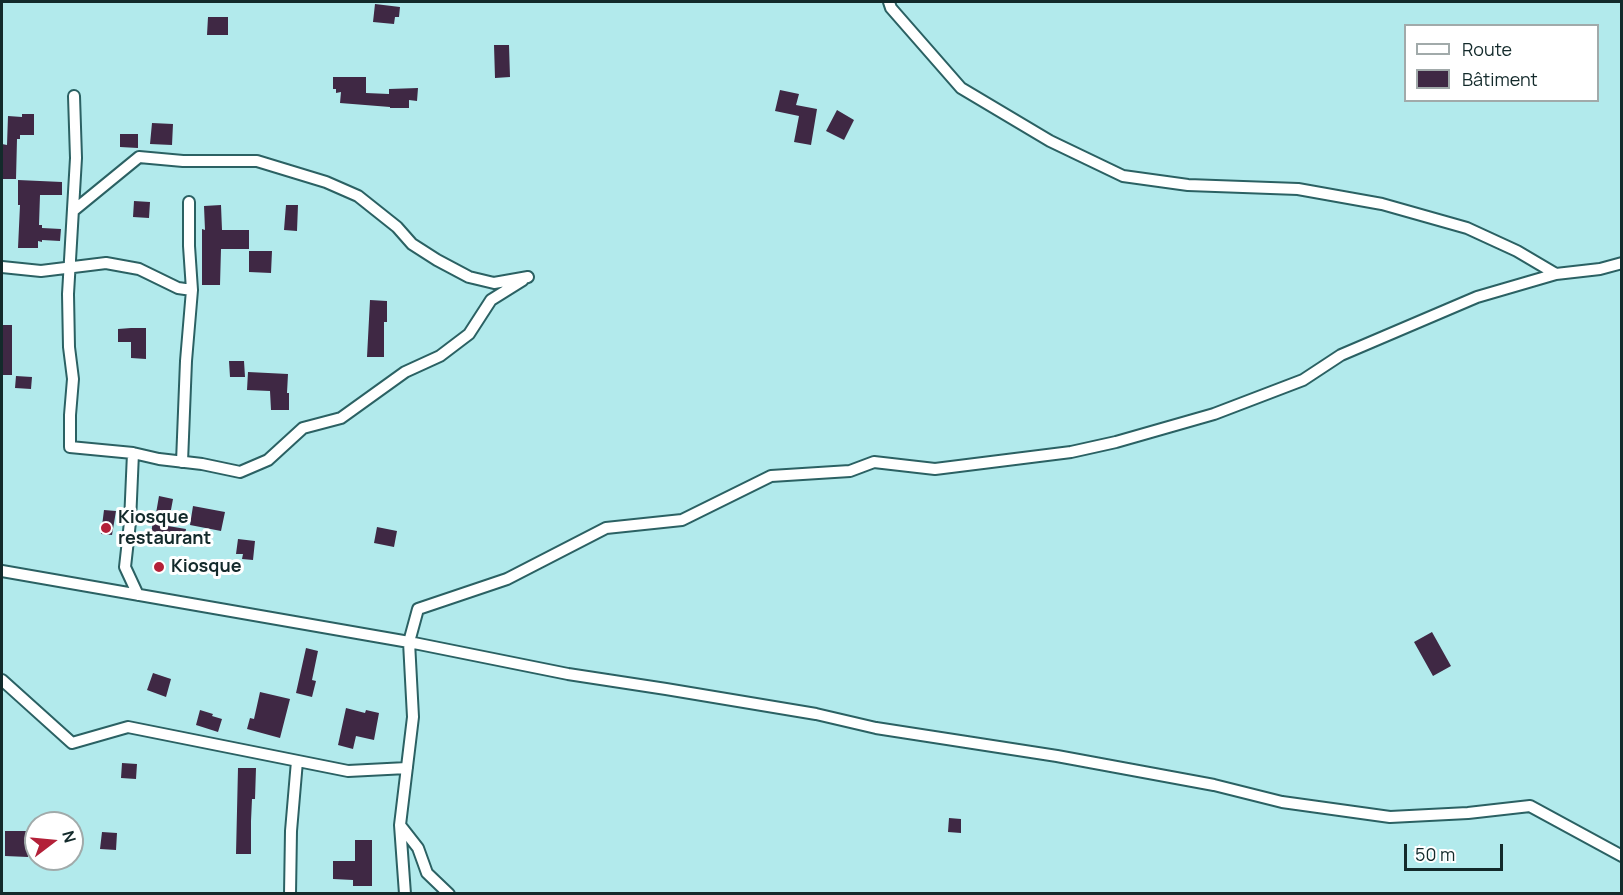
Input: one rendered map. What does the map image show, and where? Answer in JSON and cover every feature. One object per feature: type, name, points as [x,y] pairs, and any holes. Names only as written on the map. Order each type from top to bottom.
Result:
[{"type":"street","points":[[889,2],[891,8],[961,88],[1050,141],[1124,176],[1188,185],[1298,189],[1382,204],[1467,228],[1517,251],[1556,274]]},
{"type":"street","points":[[73,211],[139,157],[183,161],[257,161],[326,183],[358,196],[397,227],[412,244],[469,277],[494,283],[528,277],[491,300],[469,334],[440,356],[405,372],[341,418],[303,428],[268,460],[240,472],[133,453],[70,447],[73,380],[68,294],[76,158],[74,96]]},
{"type":"street","points":[[182,462],[186,361],[192,290],[189,202]]},
{"type":"street","points":[[2,267],[41,271],[106,263],[139,269],[178,288],[192,290]]},
{"type":"street","points":[[405,894],[400,825],[413,717],[409,642],[418,609],[507,579],[606,528],[682,520],[771,476],[850,471],[874,462],[935,469],[1071,452],[1116,442],[1214,414],[1303,380],[1341,355],[1477,297],[1556,274],[1600,269],[1622,263]]},
{"type":"street","points":[[133,453],[130,522],[125,567],[138,595]]},
{"type":"street","points":[[2,572],[409,642],[568,674],[816,714],[876,728],[1057,756],[1214,785],[1282,802],[1390,817],[1468,813],[1530,806],[1622,856]]},
{"type":"street","points":[[2,680],[72,743],[128,727],[348,771],[407,768]]},
{"type":"street","points":[[290,894],[291,831],[297,760]]},
{"type":"street","points":[[400,825],[418,848],[427,873],[449,894]]},
{"type":"building","points":[[375,4],[400,7],[399,17],[395,17],[394,24],[373,22]]},
{"type":"building","points":[[208,17],[228,17],[228,35],[207,35]]},
{"type":"building","points":[[494,45],[509,45],[510,77],[495,78]]},
{"type":"building","points":[[333,77],[366,77],[366,93],[389,94],[389,89],[418,88],[417,101],[409,100],[409,108],[340,103],[341,92],[336,93],[336,89],[333,89]]},
{"type":"building","points":[[780,90],[799,94],[796,105],[817,109],[811,145],[794,142],[799,116],[775,111]]},
{"type":"building","points":[[837,110],[854,120],[844,140],[826,131]]},
{"type":"building","points":[[22,114],[34,114],[34,135],[20,135],[20,139],[17,139],[16,179],[2,179],[2,144],[7,145],[8,116],[22,117]]},
{"type":"building","points":[[152,123],[173,124],[172,145],[150,144]]},
{"type":"building","points":[[120,134],[138,134],[138,148],[120,147]]},
{"type":"building","points":[[18,180],[62,182],[62,195],[40,195],[39,225],[42,225],[42,228],[61,229],[60,241],[42,240],[42,242],[38,241],[38,248],[18,248],[20,205],[18,205]]},
{"type":"building","points":[[134,201],[150,202],[149,218],[133,217]]},
{"type":"building","points":[[221,205],[222,230],[249,230],[249,249],[221,249],[220,285],[202,285],[204,206]]},
{"type":"building","points":[[286,205],[298,205],[297,231],[284,230]]},
{"type":"building","points":[[249,251],[272,251],[271,273],[249,272]]},
{"type":"building","points":[[370,300],[387,301],[387,322],[384,322],[384,357],[367,357]]},
{"type":"building","points":[[2,325],[12,325],[12,375],[2,375]]},
{"type":"building","points":[[146,328],[146,359],[131,358],[131,342],[118,342],[118,329]]},
{"type":"building","points":[[229,361],[244,361],[245,377],[230,377]]},
{"type":"building","points":[[248,372],[288,374],[289,410],[271,410],[270,391],[247,390]]},
{"type":"building","points":[[16,376],[32,377],[31,389],[15,388]]},
{"type":"building","points":[[159,496],[173,499],[168,526],[186,529],[184,542],[151,536]]},
{"type":"building","points":[[193,506],[225,512],[221,531],[190,525]]},
{"type":"building","points":[[104,510],[116,511],[112,535],[101,534]]},
{"type":"building","points":[[377,527],[397,531],[394,547],[374,543]]},
{"type":"building","points":[[238,539],[255,541],[253,560],[242,559],[243,554],[236,554]]},
{"type":"building","points":[[1432,632],[1451,666],[1433,676],[1414,642]]},
{"type":"building","points":[[306,648],[318,651],[312,680],[316,681],[312,697],[296,693]]},
{"type":"building","points":[[153,673],[171,679],[166,697],[147,690]]},
{"type":"building","points":[[260,692],[290,699],[280,738],[247,729],[250,718],[254,719]]},
{"type":"building","points":[[346,708],[365,713],[366,710],[379,713],[374,740],[356,736],[353,749],[338,745]]},
{"type":"building","points":[[200,710],[222,719],[218,732],[196,725]]},
{"type":"building","points":[[122,763],[137,764],[136,779],[121,778]]},
{"type":"building","points":[[238,768],[256,768],[255,799],[252,799],[251,854],[236,854]]},
{"type":"building","points":[[949,818],[961,819],[961,833],[948,832]]},
{"type":"building","points":[[5,831],[24,831],[24,857],[5,856]]},
{"type":"building","points":[[102,832],[117,833],[116,850],[100,849]]},
{"type":"building","points":[[355,840],[372,840],[372,886],[353,886],[353,880],[333,879],[333,861],[355,861]]},
{"type":"place","name":"Kiosque restaurant","points":[[106,528]]},
{"type":"place","name":"Kiosque","points":[[159,567]]}]
